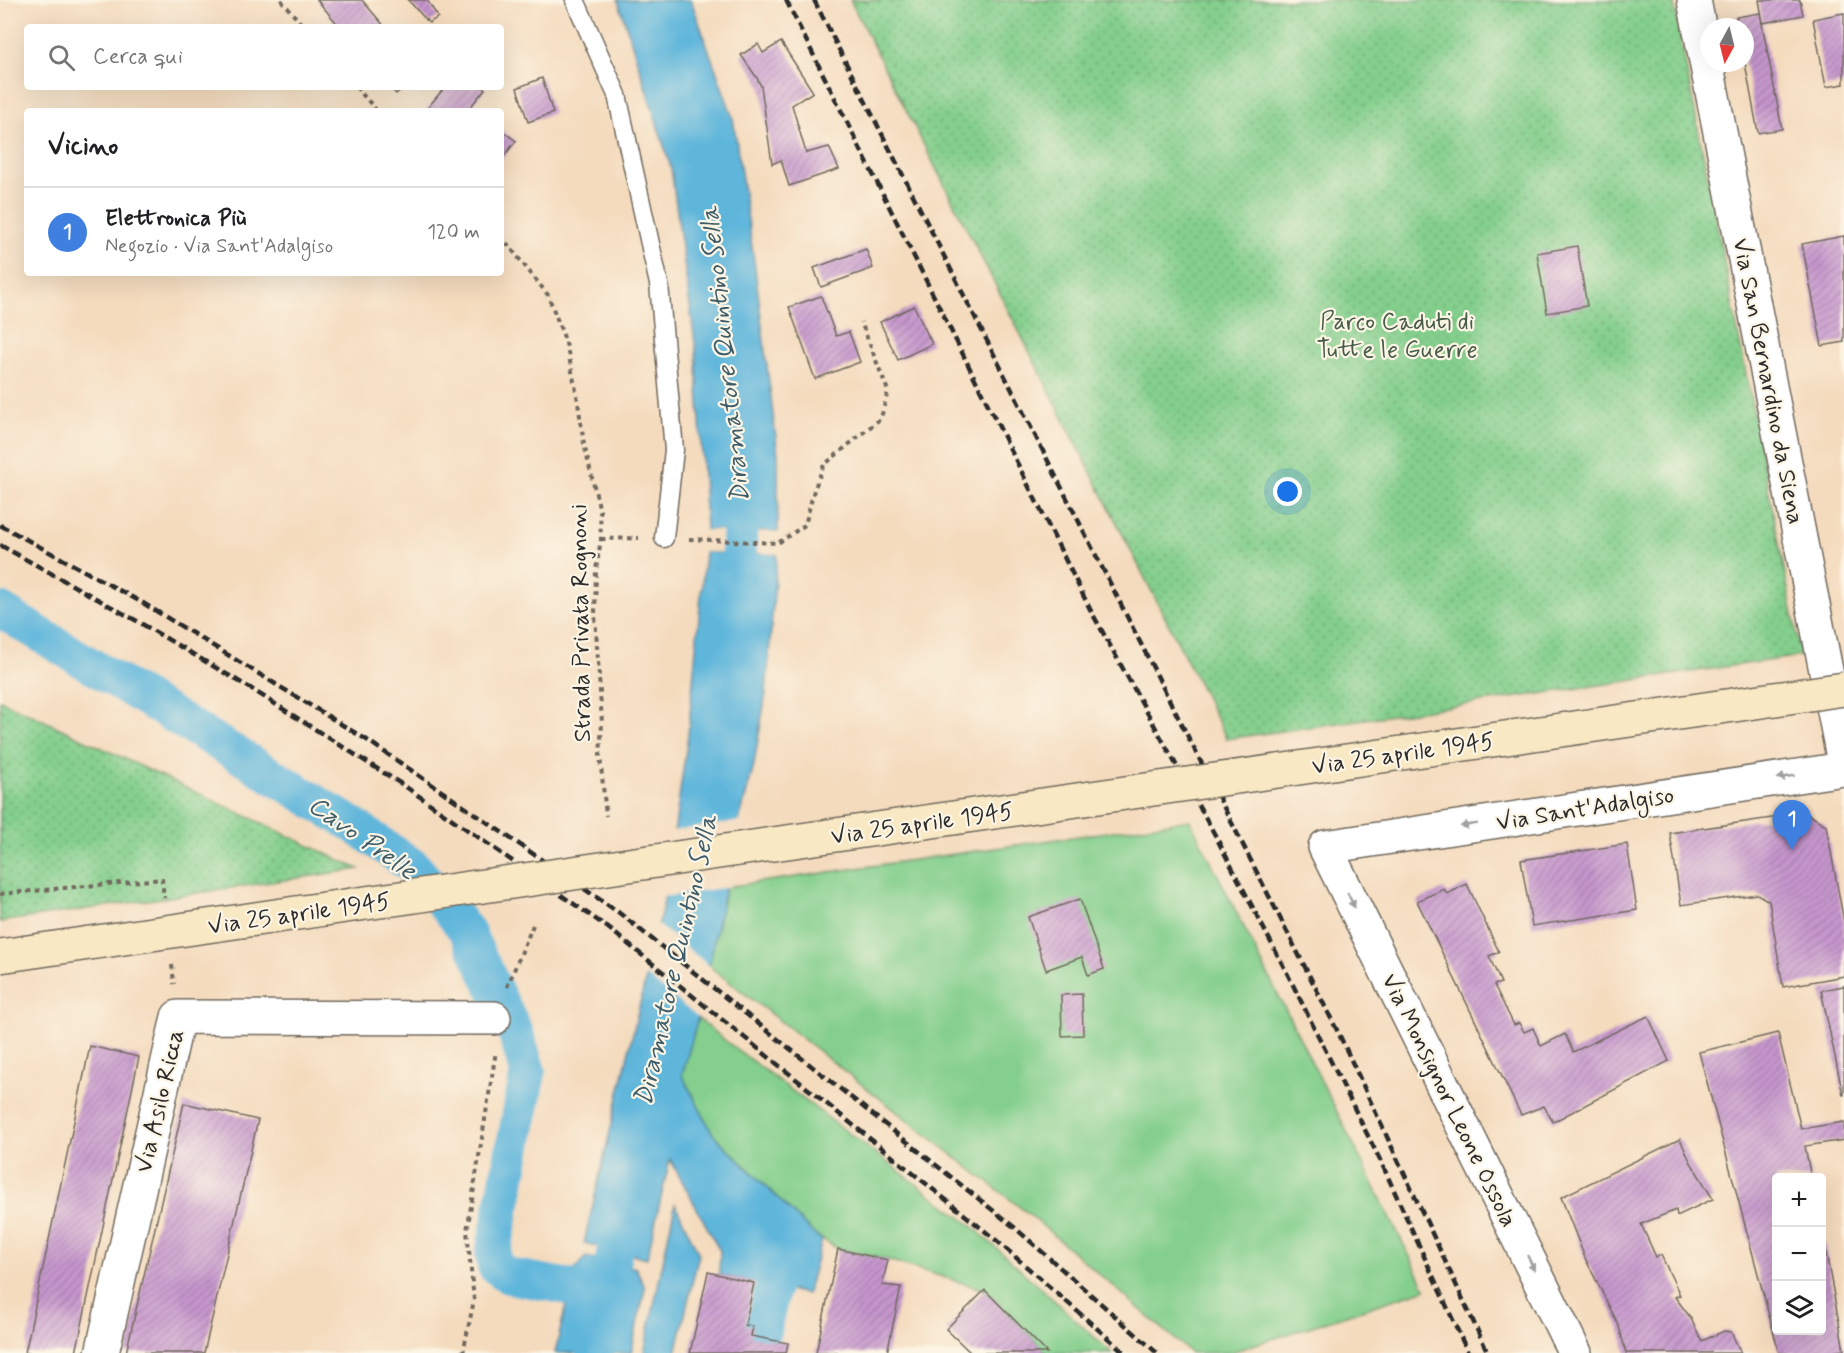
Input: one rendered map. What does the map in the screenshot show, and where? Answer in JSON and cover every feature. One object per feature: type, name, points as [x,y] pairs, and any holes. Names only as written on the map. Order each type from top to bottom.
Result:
[{"type":"street","name":"Via San Bernardino da Siena","points":[[1694,0],[1844,762]]},
{"type":"street","name":"Via 25 aprile 1945","points":[[0,956],[1844,689]]},
{"type":"street","name":"Via Sant'Adalgiso","points":[[1325,847],[1844,769]]},
{"type":"street","name":"Via Monsignor Leone Ossola","points":[[1325,847],[1575,1353]]},
{"type":"street","name":"Via Asilo Ricca","points":[[102,1353],[178,1017],[494,1018]]},
{"type":"lane","points":[[575,0],[617,95],[659,284],[674,450],[664,538]]},
{"type":"path","points":[[281,0],[301,24]]},
{"type":"path","points":[[359,90],[374,108]]},
{"type":"path","name":"Strada Privata Rognoni","points":[[504,240],[548,295],[562,334],[577,395],[584,444],[600,511],[601,539],[596,570],[595,614],[602,723],[600,756],[606,816]]},
{"type":"path","points":[[705,540],[778,543],[805,525],[814,490],[824,465],[881,418],[888,392],[861,322]]},
{"type":"path","points":[[507,988],[533,925]]},
{"type":"path","points":[[463,1353],[474,1300],[467,1231],[496,1050],[494,1018]]},
{"type":"green space","name":"Parco Caduti di Tutte le Guerre","points":[[850,0],[1673,0],[1801,656],[1227,739]]},
{"type":"green space","points":[[0,700],[359,869],[0,922]]},
{"type":"green space","points":[[1190,820],[1426,1289],[1229,1353],[1191,1353],[1030,1215],[709,966],[726,887]]},
{"type":"green space","points":[[698,1018],[971,1225],[1112,1353],[1047,1353],[985,1290],[888,1260],[838,1249],[814,1234],[713,1134],[682,1075]]},
{"type":"water","points":[[618,0],[691,0],[733,118],[755,268],[778,455],[778,532],[706,530],[696,350],[671,168]]},
{"type":"water","points":[[705,552],[777,554],[766,693],[753,769],[739,821],[698,1018],[682,1075],[713,1134],[822,1240],[807,1294],[719,1275],[720,1251],[670,1159],[647,1258],[584,1243],[665,896],[688,735]]},
{"type":"water","points":[[675,1204],[699,1254],[676,1353],[644,1353]]},
{"type":"water","points":[[586,1257],[636,1268],[645,1288],[631,1353],[555,1353],[574,1271]]},
{"type":"pier","points":[[706,530],[778,532],[778,535],[706,533]]},
{"type":"pier","points":[[705,549],[777,551],[777,554],[705,552]]},
{"type":"pier","points":[[742,821],[729,887],[662,897],[672,831]]},
{"type":"pier","points":[[656,923],[712,968],[701,1020],[645,975]]},
{"type":"building","points":[[317,0],[362,0],[382,24],[337,24]]},
{"type":"building","points":[[408,0],[427,0],[438,17],[429,23]]},
{"type":"building","points":[[1759,0],[1800,0],[1803,15],[1763,23]]},
{"type":"building","points":[[1760,13],[1782,129],[1758,133],[1747,72],[1754,72],[1754,18],[1736,17]]},
{"type":"building","points":[[1844,13],[1844,84],[1826,87],[1813,19]]},
{"type":"building","points":[[781,42],[813,92],[792,105],[806,153],[829,147],[839,169],[789,186],[781,160],[772,164],[761,86],[741,55],[758,44],[763,53]]},
{"type":"building","points":[[542,78],[553,113],[528,122],[517,88]]},
{"type":"building","points":[[442,90],[484,90],[469,108],[428,108]]},
{"type":"building","points":[[504,132],[516,141],[504,156]]},
{"type":"building","points":[[1844,236],[1844,342],[1822,346],[1802,244]]},
{"type":"building","points":[[1577,246],[1587,306],[1547,313],[1537,253]]},
{"type":"building","points":[[866,249],[873,268],[821,287],[814,268]]},
{"type":"building","points":[[821,296],[836,336],[849,332],[860,362],[815,379],[789,307]]},
{"type":"building","points":[[914,306],[932,344],[898,360],[880,322]]},
{"type":"building","points":[[1806,813],[1826,825],[1844,922],[1844,976],[1783,987],[1769,901],[1757,894],[1681,905],[1670,833]]},
{"type":"building","points":[[1627,844],[1637,910],[1532,926],[1521,860]]},
{"type":"building","points":[[1467,884],[1499,952],[1489,956],[1501,983],[1494,985],[1514,1025],[1519,1023],[1524,1032],[1533,1028],[1541,1046],[1565,1034],[1573,1052],[1648,1016],[1669,1061],[1553,1122],[1544,1106],[1521,1115],[1417,901],[1444,889],[1447,894]]},
{"type":"building","points":[[1080,899],[1104,969],[1088,975],[1082,957],[1046,970],[1028,917]]},
{"type":"building","points":[[1844,986],[1844,1095],[1843,1095],[1821,990]]},
{"type":"building","points":[[1082,994],[1083,1035],[1062,1036],[1061,995]]},
{"type":"building","points":[[1778,1033],[1801,1129],[1844,1122],[1844,1140],[1805,1146],[1810,1173],[1772,1173],[1772,1327],[1699,1052]]},
{"type":"building","points":[[90,1046],[139,1057],[76,1353],[25,1353]]},
{"type":"building","points":[[184,1103],[258,1120],[204,1353],[126,1353]]},
{"type":"building","points":[[1680,1139],[1690,1161],[1713,1199],[1677,1216],[1676,1210],[1641,1224],[1656,1257],[1661,1255],[1680,1295],[1675,1297],[1690,1317],[1702,1341],[1724,1331],[1731,1332],[1741,1353],[1626,1353],[1619,1326],[1585,1258],[1561,1197]]},
{"type":"building","points":[[838,1249],[888,1260],[882,1285],[901,1287],[887,1353],[816,1353]]},
{"type":"building","points":[[1826,1252],[1844,1350],[1826,1353],[1779,1353],[1774,1335],[1826,1335]]},
{"type":"building","points":[[708,1272],[754,1283],[745,1325],[753,1326],[751,1336],[788,1343],[786,1353],[690,1353]]},
{"type":"building","points":[[985,1290],[1047,1353],[971,1353],[946,1329]]},
{"type":"waterway","name":"Diramatore Quintino Sella","points":[[735,603],[739,554],[740,482]]},
{"type":"waterway","name":"Cavo Prelle","points":[[0,610],[353,825],[414,867],[466,930],[516,1034],[528,1072],[493,1254],[495,1266],[509,1276],[607,1294]]},
{"type":"waterway","name":"Diramatore Quintino Sella","points":[[594,1353],[623,1202]]},
{"type":"waterway","points":[[758,1353],[774,1281],[768,1238]]},
{"type":"railway","points":[[786,0],[1091,611],[1215,835],[1288,975],[1382,1164],[1468,1353]]},
{"type":"railway","points":[[814,0],[1339,1034],[1488,1353]]},
{"type":"railway","points":[[0,525],[143,603],[367,740],[618,912],[1014,1227],[1157,1353]]},
{"type":"railway","points":[[0,545],[137,621],[250,688],[406,787],[607,927],[996,1240],[1125,1353]]},
{"type":"place","name":"Elettronica Più","points":[[1792,850]]}]
